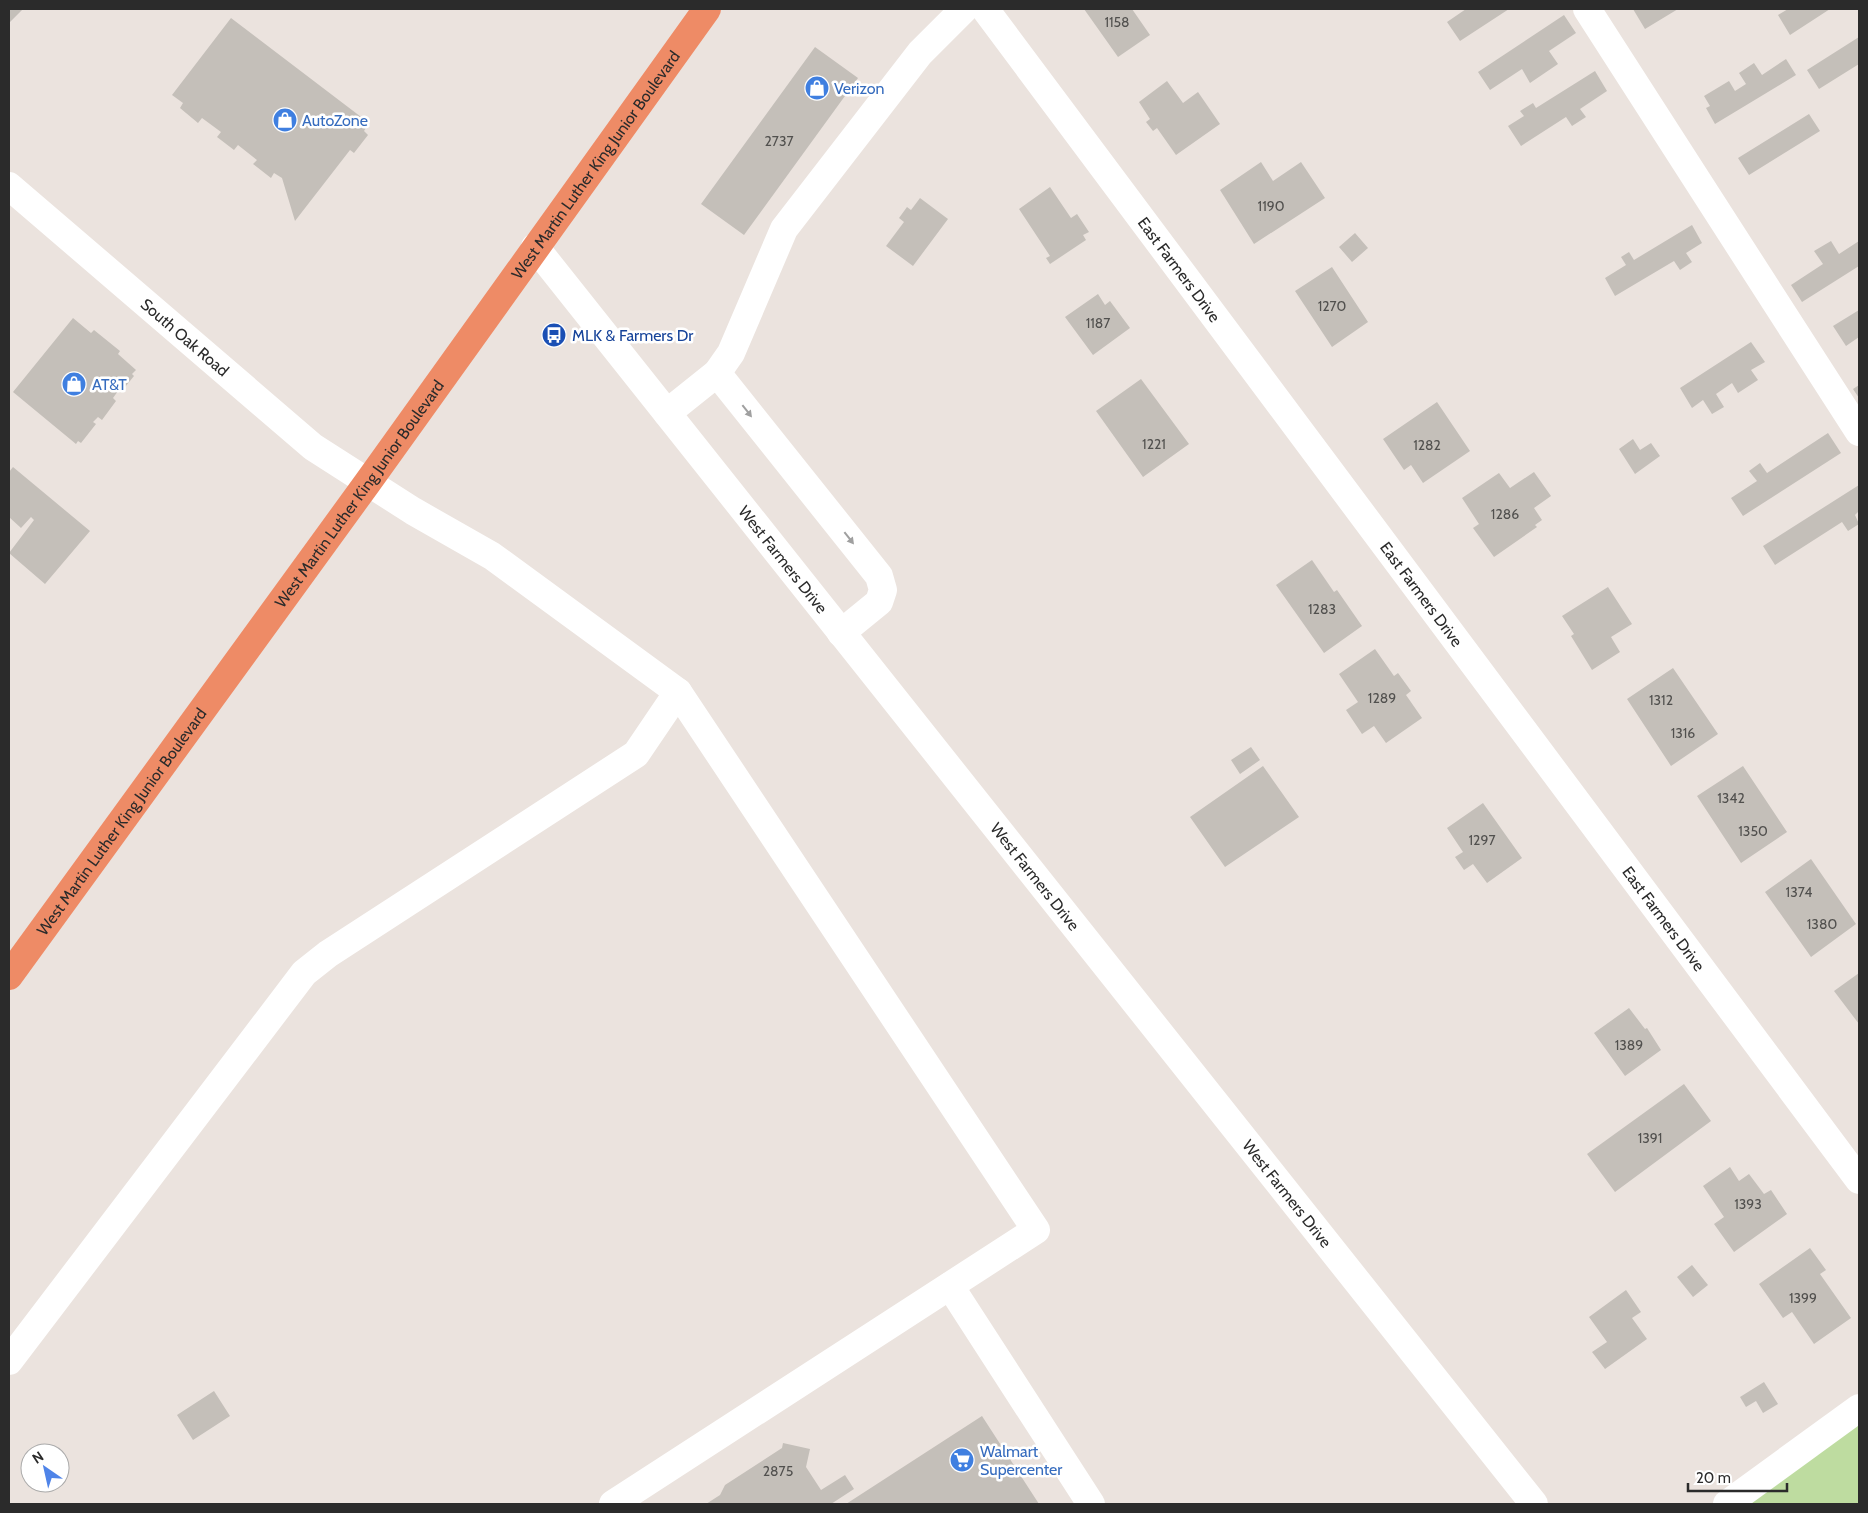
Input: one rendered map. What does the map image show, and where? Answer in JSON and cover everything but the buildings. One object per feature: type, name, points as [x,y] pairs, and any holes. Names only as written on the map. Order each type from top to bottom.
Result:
[{"type":"highway","name":"West Martin Luther King Junior Boulevard","points":[[9,976],[368,482],[707,9]]},
{"type":"street","points":[[667,413],[717,372],[731,353],[784,229],[920,53],[964,9]]},
{"type":"street","name":"East Farmers Drive","points":[[985,9],[1859,1180]]},
{"type":"street","points":[[1587,9],[1859,432]]},
{"type":"street","name":"South Oak Road","points":[[9,186],[313,447],[413,511],[492,556],[678,692]]},
{"type":"street","name":"West Farmers Drive","points":[[535,247],[1534,1504]]},
{"type":"street","points":[[717,372],[879,576],[883,590],[879,602],[842,632]]},
{"type":"street","points":[[9,1360],[304,973],[328,954],[636,754],[678,692],[1036,1230],[613,1504]]},
{"type":"street","points":[[950,1286],[1091,1504]]},
{"type":"street","points":[[1727,1504],[1859,1408]]},
{"type":"green space","points":[[1859,1408],[1859,1504],[1727,1504]]},
{"type":"place","name":"Verizon","points":[[817,88]]},
{"type":"place","name":"AutoZone","points":[[285,120]]},
{"type":"place","name":"MLK & Farmers Dr","points":[[554,335]]},
{"type":"place","name":"AT&T","points":[[74,384]]},
{"type":"place","name":"Walmart Supercenter","points":[[962,1460]]}]
